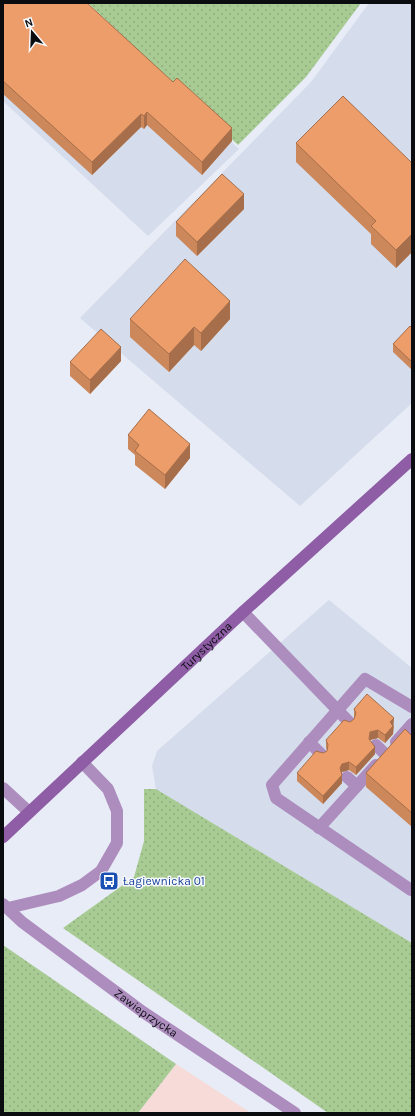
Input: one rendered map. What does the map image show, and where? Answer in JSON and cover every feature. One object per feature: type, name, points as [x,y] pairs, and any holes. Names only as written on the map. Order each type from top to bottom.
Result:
[{"type":"main road","name":"Turystyczna","points":[[3,837],[244,612],[412,459]]},
{"type":"street","points":[[244,612],[349,722]]},
{"type":"street","points":[[412,707],[365,679],[272,785],[276,798],[410,890],[412,888]]},
{"type":"street","points":[[319,828],[412,724]]},
{"type":"street","points":[[309,742],[321,754]]},
{"type":"street","points":[[376,745],[385,754]]},
{"type":"street","points":[[5,906],[59,896],[82,885],[101,871],[117,843],[117,811],[108,789],[82,762]]},
{"type":"street","points":[[347,777],[357,786]]},
{"type":"street","points":[[3,788],[29,812]]},
{"type":"street","name":"Zawieprzycka","points":[[5,906],[22,922],[143,1012],[295,1113]]},
{"type":"shaded area","points":[[3,3],[83,3],[239,149],[148,236],[3,101]]},
{"type":"shaded area","points":[[369,3],[412,3],[412,403],[300,506],[80,318],[311,82]]},
{"type":"shaded area","points":[[329,600],[412,668],[412,943],[156,789],[152,766],[157,751]]},
{"type":"shaded area","points":[[176,1064],[251,1113],[138,1113]]},
{"type":"green space","points":[[88,3],[361,3],[306,77],[238,145]]},
{"type":"green space","points":[[144,789],[156,789],[412,943],[412,1113],[328,1113],[63,928],[134,877],[144,841]]},
{"type":"green space","points":[[3,945],[176,1064],[138,1113],[3,1113]]},
{"type":"building","points":[[3,3],[87,3],[173,82],[177,78],[232,128],[202,162],[147,112],[144,116],[141,114],[92,162],[3,81]]},
{"type":"building","points":[[343,96],[412,163],[412,234],[396,250],[371,226],[376,221],[296,143]]},
{"type":"building","points":[[222,174],[244,194],[197,242],[176,222]]},
{"type":"building","points":[[185,259],[230,301],[201,333],[194,327],[169,354],[130,319]]},
{"type":"building","points":[[410,326],[412,328],[412,362],[393,344]]},
{"type":"building","points":[[101,329],[121,347],[90,380],[70,362]]},
{"type":"building","points":[[149,409],[190,444],[165,475],[135,451],[139,445],[128,435]]},
{"type":"building","points":[[367,694],[394,718],[390,722],[393,726],[385,735],[378,730],[370,732],[369,739],[375,747],[356,767],[349,762],[342,764],[340,768],[342,775],[323,796],[297,773],[316,751],[323,753],[327,751],[328,745],[326,740],[344,720],[350,722],[354,719],[356,713],[354,709]]},
{"type":"building","points":[[405,729],[412,736],[412,813],[366,773]]},
{"type":"place","name":"Łagiewnicka 01","points":[[109,881]]}]
